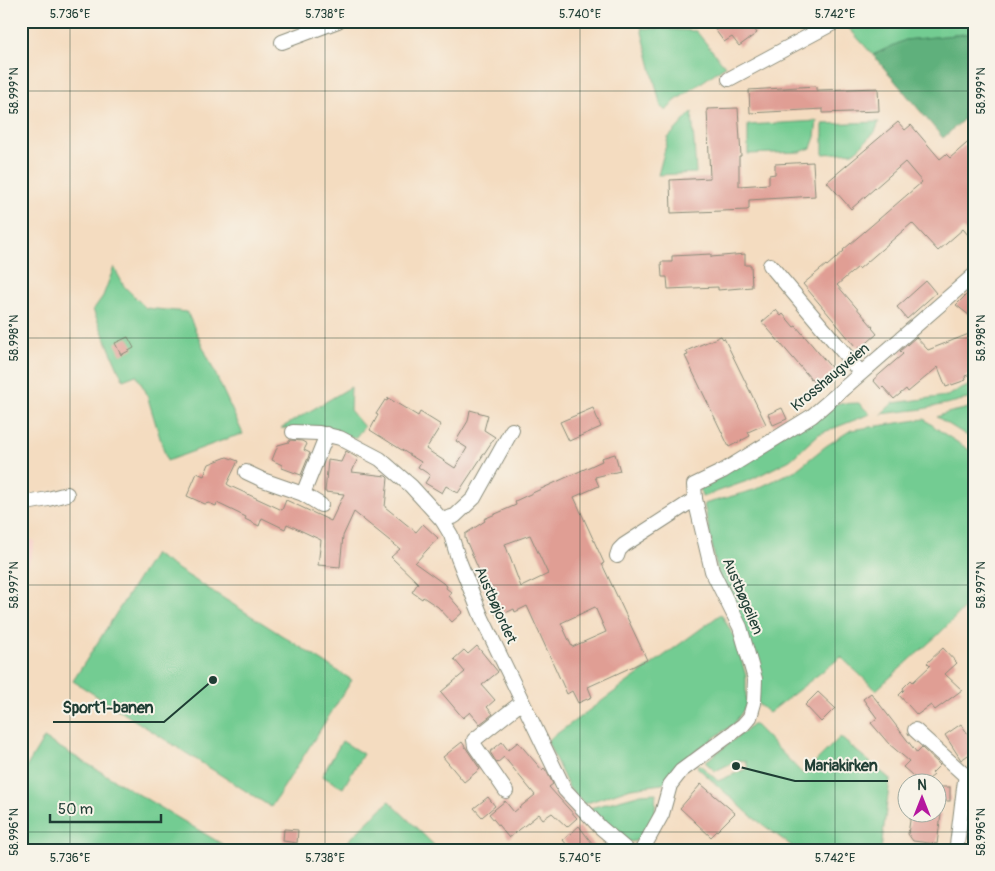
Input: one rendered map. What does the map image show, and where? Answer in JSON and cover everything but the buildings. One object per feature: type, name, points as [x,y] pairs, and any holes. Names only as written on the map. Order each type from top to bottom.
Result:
[{"type":"street","points":[[282,42],[338,21]]},
{"type":"street","points":[[729,79],[837,21]]},
{"type":"street","points":[[770,265],[860,372]]},
{"type":"street","name":"Krosshaugveien","points":[[695,492],[723,471],[817,412],[860,372],[974,275]]},
{"type":"street","points":[[442,520],[455,516],[474,498],[512,430]]},
{"type":"street","name":"Austbøjordet","points":[[293,432],[308,431],[340,438],[380,459],[411,486],[442,520],[451,535],[482,618],[565,790],[600,827],[627,850]]},
{"type":"street","points":[[303,494],[327,434]]},
{"type":"street","points":[[246,472],[303,494],[321,505]]},
{"type":"street","points":[[618,556],[619,550],[624,545],[695,492]]},
{"type":"street","name":"Austbøgeilen","points":[[642,850],[662,814],[673,778],[747,721],[754,703],[755,679],[749,654],[740,627],[712,571],[695,492]]},
{"type":"street","points":[[21,504],[67,494]]},
{"type":"street","points":[[506,791],[475,746],[474,740],[522,702]]},
{"type":"street","points":[[915,730],[971,775],[965,781],[957,845],[954,850]]},
{"type":"shaded area","points":[[21,537],[35,541],[21,593]]},
{"type":"green space","points":[[853,21],[974,21],[974,33],[906,40],[873,55],[845,24]]},
{"type":"green space","points":[[641,28],[696,31],[725,66],[675,101],[666,111],[661,107]]},
{"type":"green space","points":[[974,33],[974,110],[943,138],[873,55],[905,40]]},
{"type":"green space","points":[[692,112],[696,173],[658,175],[668,138]]},
{"type":"green space","points":[[817,121],[815,137],[811,148],[800,152],[748,154],[748,125]]},
{"type":"green space","points":[[879,122],[875,132],[855,152],[823,154],[823,124]]},
{"type":"green space","points":[[114,267],[124,286],[146,308],[187,312],[243,434],[167,461],[146,392],[136,375],[123,380],[93,310],[103,296]]},
{"type":"green space","points":[[974,383],[974,396],[968,399],[923,409],[881,414],[893,403],[947,396]]},
{"type":"green space","points":[[351,387],[350,410],[364,427],[355,438],[331,431],[281,428]]},
{"type":"green space","points":[[859,403],[870,414],[819,434],[790,460],[750,480],[702,497],[700,489],[827,404]]},
{"type":"green space","points":[[974,406],[974,440],[937,417],[946,413]]},
{"type":"green space","points":[[924,419],[974,453],[974,598],[939,634],[876,690],[841,657],[769,713],[758,704],[717,570],[704,504],[754,490],[796,470],[826,446],[851,430]]},
{"type":"green space","points":[[154,554],[352,680],[271,807],[73,681]]},
{"type":"green space","points":[[721,614],[735,638],[746,676],[746,706],[734,724],[691,754],[673,779],[662,784],[631,788],[584,804],[569,788],[547,741]]},
{"type":"green space","points":[[754,724],[803,774],[840,737],[890,779],[881,850],[797,850],[750,815],[697,767],[699,764],[718,781],[748,768],[746,761],[738,760],[715,771],[705,762]]},
{"type":"green space","points":[[44,738],[232,850],[21,850],[21,776]]},
{"type":"green space","points":[[342,741],[363,754],[343,788],[322,776]]},
{"type":"green space","points":[[968,786],[974,786],[974,825],[964,832]]},
{"type":"green space","points":[[656,793],[655,809],[651,821],[645,833],[636,841],[630,842],[621,838],[590,808],[641,794]]},
{"type":"green space","points":[[389,801],[438,850],[339,850]]},
{"type":"place","name":"Sport1-banen","points":[[213,680]]},
{"type":"place","name":"Mariakirken","points":[[736,766]]}]
